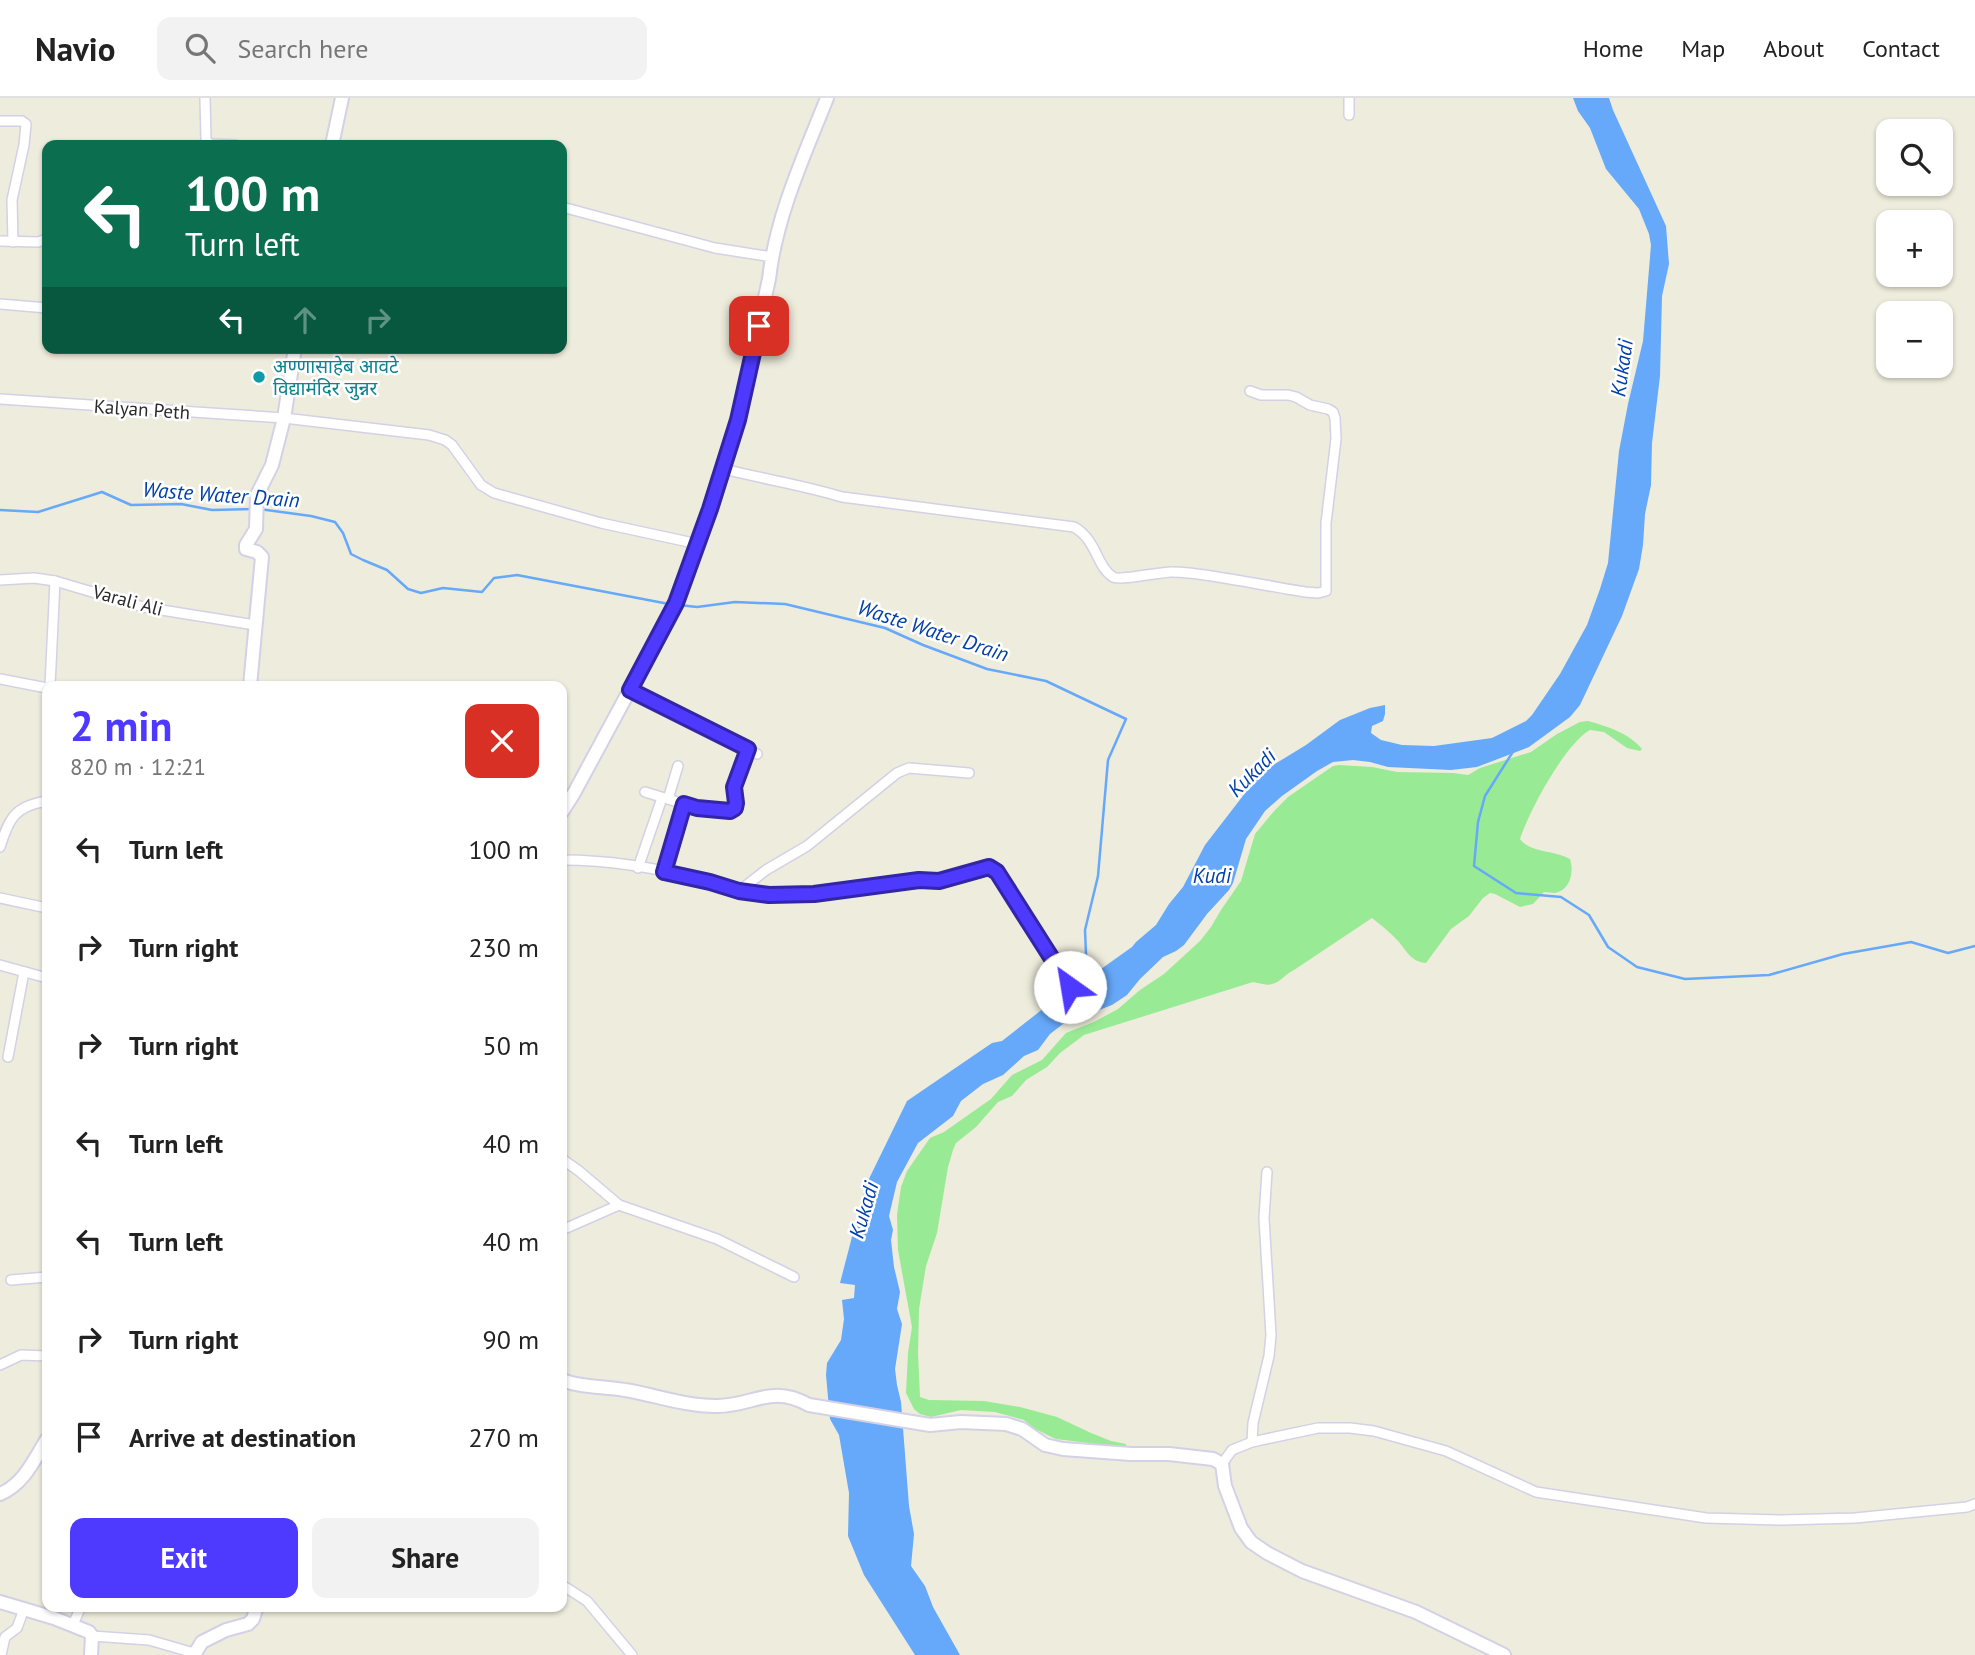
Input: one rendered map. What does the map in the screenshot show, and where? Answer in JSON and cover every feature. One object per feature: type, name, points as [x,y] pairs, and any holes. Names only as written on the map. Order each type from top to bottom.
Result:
[{"type":"street","points":[[205,98],[206,140]]},
{"type":"street","points":[[333,140],[342,98]]},
{"type":"street","points":[[567,804],[676,603],[698,544],[738,420],[779,228],[827,98]]},
{"type":"street","points":[[1349,98],[1349,115]]},
{"type":"street","points":[[0,121],[22,121],[26,124],[12,200],[13,242]]},
{"type":"street","points":[[567,208],[715,248],[772,257]]},
{"type":"street","points":[[0,241],[42,241]]},
{"type":"street","points":[[0,304],[42,308]]},
{"type":"street","points":[[250,681],[262,557],[257,552],[246,550],[246,545],[256,529],[257,495],[272,465],[284,418],[294,354]]},
{"type":"street","points":[[723,469],[849,498],[1074,527],[1091,542],[1114,578],[1172,572],[1305,592],[1326,591],[1326,523],[1336,439],[1335,418],[1328,409],[1310,405],[1296,397],[1261,395],[1250,391]]},
{"type":"street","name":"Kalyan Peth","points":[[0,399],[284,418],[429,435],[452,445],[481,485],[494,494],[601,523],[698,544]]},
{"type":"street","name":"Varali Ali","points":[[0,580],[34,578],[55,581],[143,607],[255,625]]},
{"type":"street","points":[[49,681],[55,581]]},
{"type":"street","points":[[0,679],[42,686]]},
{"type":"street","points":[[630,690],[753,751],[734,787],[736,803],[735,808],[730,811],[697,808],[645,792]]},
{"type":"street","points":[[638,868],[678,766]]},
{"type":"street","points":[[739,891],[766,870],[807,846],[897,773],[917,768],[969,773]]},
{"type":"street","points":[[0,847],[4,823],[29,804],[42,802]]},
{"type":"street","points":[[664,872],[684,804]]},
{"type":"street","points":[[567,860],[585,860],[664,872],[739,891],[769,895],[814,894],[919,880],[939,881],[989,867],[997,872],[1070,987]]},
{"type":"street","points":[[0,898],[42,907]]},
{"type":"street","points":[[0,965],[42,977]]},
{"type":"street","points":[[8,1058],[24,972]]},
{"type":"street","points":[[567,1163],[619,1205],[717,1239],[794,1277]]},
{"type":"street","points":[[1252,1442],[1253,1423],[1271,1335],[1264,1218],[1267,1172]]},
{"type":"street","points":[[567,1228],[619,1205]]},
{"type":"street","points":[[11,1280],[42,1277]]},
{"type":"street","points":[[0,1364],[21,1355],[42,1356]]},
{"type":"street","points":[[567,1382],[579,1386],[625,1390],[715,1406],[743,1404],[770,1396],[785,1395],[809,1405],[930,1425],[961,1422],[1006,1424],[1045,1445],[1063,1449],[1169,1454],[1213,1459],[1222,1464]]},
{"type":"street","points":[[1504,1655],[1416,1612],[1302,1571],[1266,1553],[1251,1542],[1241,1528],[1225,1486],[1222,1464],[1232,1450],[1252,1442],[1318,1428],[1374,1431],[1446,1451],[1536,1492],[1706,1518],[1855,1518],[1975,1504]]},
{"type":"street","points":[[0,1494],[20,1482],[42,1446]]},
{"type":"street","points":[[567,1588],[587,1601],[632,1655]]},
{"type":"street","points":[[0,1602],[89,1632],[92,1636],[91,1655]]},
{"type":"street","points":[[1,1655],[5,1637],[18,1628],[24,1609]]},
{"type":"street","points":[[74,1625],[79,1612]]},
{"type":"street","points":[[92,1636],[149,1640],[194,1654],[207,1639],[248,1624],[255,1612]]},
{"type":"green space","points":[[1588,721],[1625,735],[1642,749],[1640,751],[1627,748],[1604,732],[1590,730],[1570,749],[1549,779],[1520,839],[1530,847],[1570,859],[1572,869],[1565,888],[1555,893],[1544,892],[1533,904],[1520,907],[1490,893],[1469,916],[1451,929],[1426,963],[1413,959],[1393,935],[1372,918],[1275,983],[1268,985],[1253,982],[1084,1035],[1047,1067],[1026,1080],[1012,1096],[998,1102],[976,1127],[956,1143],[948,1167],[937,1233],[926,1266],[919,1309],[920,1397],[929,1400],[984,1401],[1020,1407],[1057,1417],[1126,1446],[1056,1439],[1035,1429],[1024,1420],[995,1412],[961,1410],[931,1417],[914,1409],[906,1393],[912,1327],[898,1250],[897,1215],[901,1187],[907,1171],[930,1138],[944,1132],[991,1099],[1012,1075],[1042,1060],[1066,1033],[1118,1009],[1164,974],[1200,941],[1241,881],[1255,834],[1288,797],[1333,766],[1468,775],[1480,768],[1531,752],[1557,734],[1580,722]]},
{"type":"water","points":[[1573,98],[1609,98],[1666,226],[1669,264],[1662,296],[1660,376],[1652,443],[1651,485],[1639,569],[1622,616],[1580,705],[1570,717],[1529,747],[1477,767],[1451,770],[1388,767],[1353,760],[1333,762],[1282,796],[1265,811],[1246,839],[1229,890],[1184,945],[1163,957],[1127,995],[1112,1005],[1063,1024],[1050,1034],[1038,1050],[1024,1056],[1003,1075],[983,1084],[961,1101],[953,1116],[918,1143],[897,1182],[889,1216],[893,1230],[891,1240],[894,1267],[900,1292],[897,1309],[902,1324],[895,1369],[901,1402],[909,1506],[914,1534],[911,1566],[925,1586],[933,1607],[960,1655],[915,1655],[864,1575],[848,1536],[849,1493],[839,1435],[830,1419],[827,1363],[841,1340],[844,1319],[842,1300],[854,1298],[855,1285],[840,1283],[865,1187],[907,1101],[992,1043],[1002,1041],[1044,1008],[1066,1000],[1087,979],[1132,947],[1156,925],[1183,887],[1205,845],[1256,779],[1270,767],[1340,720],[1385,705],[1383,721],[1372,726],[1371,733],[1381,740],[1402,745],[1434,746],[1492,738],[1526,721],[1560,674],[1587,625],[1608,563],[1619,451],[1643,341],[1651,245],[1639,209],[1606,169],[1590,128]]},
{"type":"waterway","name":"Waste Water Drain","points":[[0,510],[38,512],[102,492],[131,505],[181,504],[212,510],[253,509]]},
{"type":"waterway","name":"Waste Water Drain","points":[[259,509],[335,522],[343,533],[351,554],[387,570],[408,589],[421,593],[443,588],[482,592],[494,578],[517,575],[669,604]]},
{"type":"waterway","name":"Waste Water Drain","points":[[679,605],[697,607],[735,602],[785,604],[885,628],[987,669],[1046,681],[1126,719],[1108,760],[1098,876],[1085,930],[1087,979]]},
{"type":"waterway","points":[[1514,750],[1485,796],[1478,822],[1474,866],[1516,893],[1561,897],[1589,915],[1608,947],[1637,967],[1685,979],[1769,975],[1843,954],[1911,942],[1948,953],[1975,946]]},
{"type":"place","name":"अण्णासाहेब आवटे विद्यामंदिर जुन्नर","points":[[259,377]]},
{"type":"route","points":[[759,326],[738,420],[710,509],[676,603],[630,690],[748,749],[734,787],[735,808],[730,811],[684,804],[664,872],[739,891],[769,895],[814,894],[919,880],[939,881],[989,867],[994,868],[1070,987]]},
{"type":"water label","name":"Kukadi","points":[[1622,368]]},
{"type":"water label","name":"Kukadi","points":[[1252,773]]},
{"type":"water label","name":"Kudi","points":[[1212,876]]},
{"type":"water label","name":"Kukadi","points":[[864,1210]]}]
